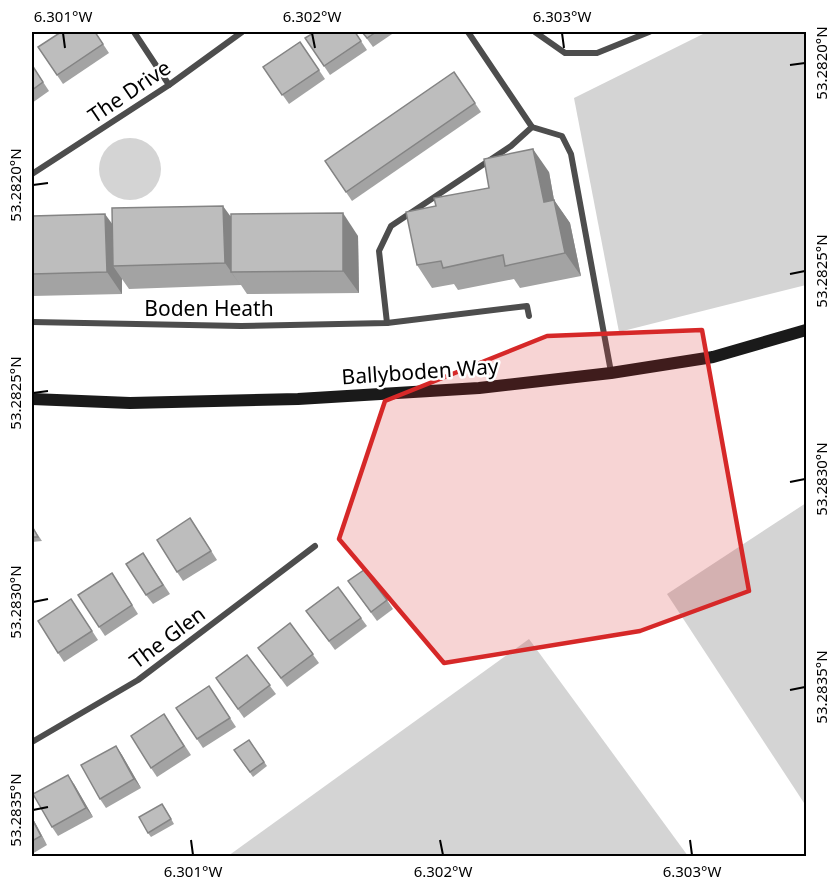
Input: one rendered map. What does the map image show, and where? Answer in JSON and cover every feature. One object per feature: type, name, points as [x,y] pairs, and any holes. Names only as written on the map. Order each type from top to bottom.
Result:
[{"type":"main road","name":"Ballyboden Way","points":[[32,399],[130,403],[298,399],[479,388],[611,373],[713,357],[807,330]]},
{"type":"street","points":[[135,32],[169,85]]},
{"type":"street","name":"The Drive","points":[[32,174],[169,85],[242,32]]},
{"type":"street","points":[[468,32],[532,127],[562,136],[572,154],[611,373]]},
{"type":"street","points":[[535,32],[565,53],[597,53],[649,32]]},
{"type":"street","points":[[387,323],[378,251],[391,226],[511,146],[532,127]]},
{"type":"street","name":"Boden Heath","points":[[32,322],[241,326],[387,323],[527,306],[529,316]]},
{"type":"street","name":"The Glen","points":[[32,742],[138,680],[315,546]]},
{"type":"highlighted area","points":[[702,330],[749,591],[640,631],[444,663],[339,539],[385,401],[547,336]]},
{"type":"shaded area","points":[[707,32],[806,32],[806,285],[619,332],[574,98]]},
{"type":"shaded area","points":[[130,138],[147,143],[152,147],[156,152],[161,169],[156,186],[152,191],[147,195],[130,200],[113,195],[108,191],[104,186],[99,169],[104,152],[108,147],[113,143]]},
{"type":"shaded area","points":[[806,503],[806,806],[667,594]]},
{"type":"shaded area","points":[[529,639],[688,856],[228,856]]},
{"type":"building","points":[[61,32],[95,32],[103,44],[57,75],[38,47]]},
{"type":"building","points":[[315,32],[355,32],[361,41],[324,66],[305,38]]},
{"type":"building","points":[[362,32],[376,32],[367,38]]},
{"type":"building","points":[[300,42],[319,70],[282,95],[263,67]]},
{"type":"building","points":[[32,65],[43,82],[32,90]]},
{"type":"building","points":[[454,72],[475,103],[346,192],[325,161]]},
{"type":"building","points":[[533,149],[544,202],[554,200],[565,253],[505,266],[503,255],[443,268],[441,261],[417,265],[406,212],[436,206],[434,198],[489,188],[484,159]]},
{"type":"building","points":[[223,206],[225,263],[113,266],[112,208]]},
{"type":"building","points":[[343,213],[343,271],[231,272],[231,214]]},
{"type":"building","points":[[105,214],[107,272],[32,274],[32,216]]},
{"type":"building","points":[[190,518],[211,551],[177,572],[157,540]]},
{"type":"building","points":[[32,526],[38,537],[32,537]]},
{"type":"building","points":[[143,553],[163,585],[146,595],[126,564]]},
{"type":"building","points":[[364,570],[387,600],[371,612],[348,581]]},
{"type":"building","points":[[112,573],[132,605],[99,627],[78,595]]},
{"type":"building","points":[[338,587],[361,618],[329,641],[306,611]]},
{"type":"building","points":[[71,599],[92,631],[58,653],[38,621]]},
{"type":"building","points":[[290,623],[313,654],[281,678],[258,648]]},
{"type":"building","points":[[247,655],[270,685],[238,709],[216,678]]},
{"type":"building","points":[[209,686],[230,718],[197,739],[176,708]]},
{"type":"building","points":[[164,714],[184,746],[151,768],[131,736]]},
{"type":"building","points":[[249,740],[264,762],[250,772],[234,750]]},
{"type":"building","points":[[116,746],[134,779],[100,799],[81,765]]},
{"type":"building","points":[[68,775],[86,808],[52,827],[33,794]]},
{"type":"building","points":[[162,804],[171,819],[148,833],[139,817]]},
{"type":"building","points":[[32,819],[41,836],[32,841]]}]
